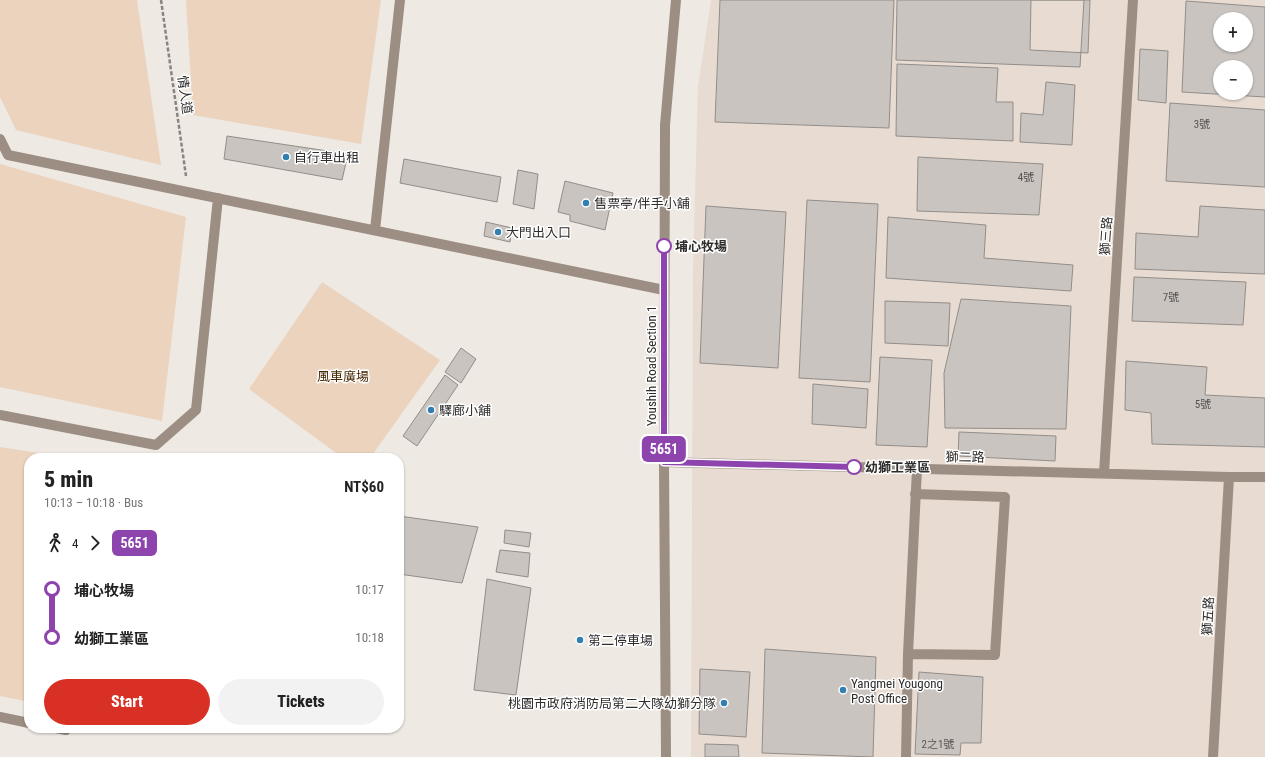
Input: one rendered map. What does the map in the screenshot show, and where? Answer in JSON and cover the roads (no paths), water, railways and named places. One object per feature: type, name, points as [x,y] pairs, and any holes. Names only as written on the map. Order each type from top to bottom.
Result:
[{"type":"street","points":[[375,230],[400,0]]},
{"type":"street","name":"Youshih Road Section 1","points":[[666,757],[664,462],[665,125],[676,0]]},
{"type":"street","name":"獅三路","points":[[1104,473],[1133,0]]},
{"type":"street","points":[[0,139],[8,155],[664,290]]},
{"type":"street","points":[[0,415],[156,445],[196,410],[218,198]]},
{"type":"street","name":"獅二路","points":[[664,462],[1265,477]]},
{"type":"street","points":[[906,757],[908,654],[917,469]]},
{"type":"street","name":"獅五路","points":[[1213,757],[1229,477]]},
{"type":"street","points":[[908,654],[995,655],[1005,497],[915,494]]},
{"type":"street","points":[[0,717],[24,722]]},
{"type":"place","name":"自行車出租","points":[[286,157]]},
{"type":"place","name":"售票亭/伴手小舖","points":[[586,203]]},
{"type":"place","name":"大門出入口","points":[[498,232]]},
{"type":"place","name":"埔心牧場","points":[[664,246]]},
{"type":"place","name":"驛廊小舖","points":[[431,410]]},
{"type":"place","name":"幼獅工業區","points":[[854,467]]},
{"type":"place","name":"第二停車場","points":[[580,640]]},
{"type":"place","name":"Yangmei Yougong Post Office","points":[[843,690]]},
{"type":"place","name":"桃園市政府消防局第二大隊幼獅分隊","points":[[724,703]]},
{"type":"park label","name":"風車廣場","points":[[343,376]]}]
